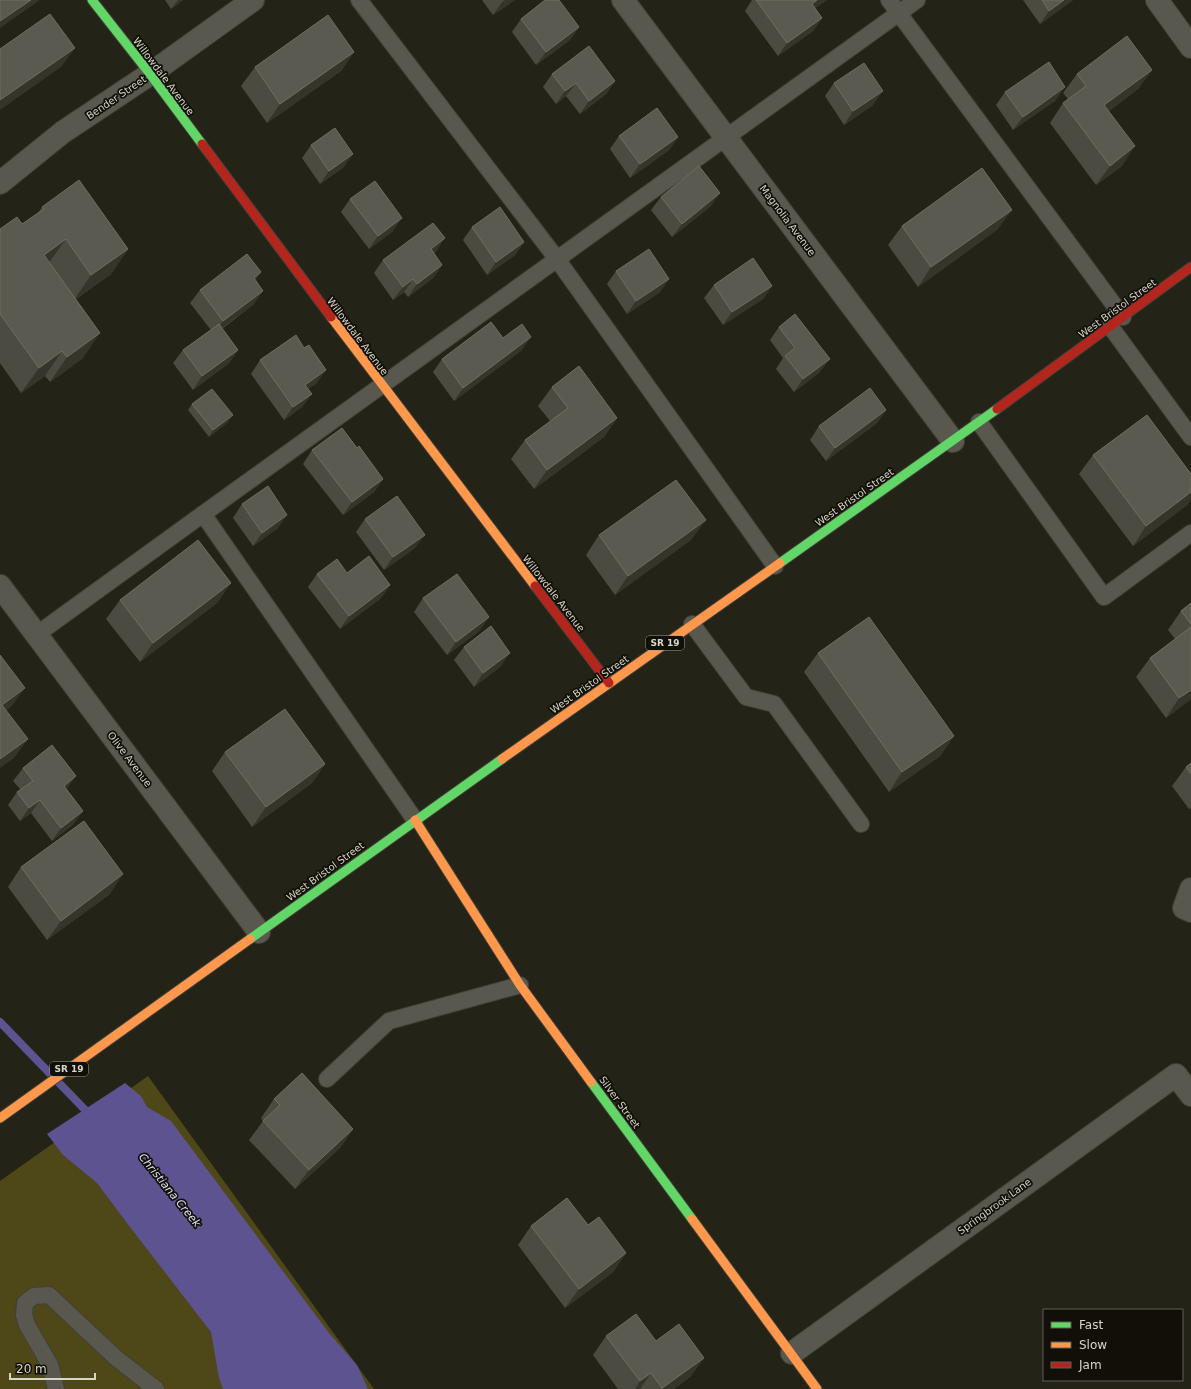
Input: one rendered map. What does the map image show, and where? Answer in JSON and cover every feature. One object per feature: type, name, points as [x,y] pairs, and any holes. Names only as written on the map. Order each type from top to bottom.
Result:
[{"type":"street","name":"Willowdale Avenue","points":[[92,0],[150,74],[381,385],[609,683]]},
{"type":"street","name":"Bender Street","points":[[0,183],[63,132],[150,74],[253,0]]},
{"type":"street","name":"Magnolia Avenue","points":[[623,0],[953,441]]},
{"type":"street","points":[[1157,0],[1191,47]]},
{"type":"street","name":"West Bristol Street","points":[[0,1118],[415,820],[953,441],[1110,326],[1189,273]]},
{"type":"street","name":"Olive Avenue","points":[[0,586],[259,932]]},
{"type":"street","name":"Silver Street","points":[[415,820],[520,985],[817,1389]]},
{"type":"street","points":[[1191,889],[1184,908],[1191,911]]},
{"type":"street","name":"Springbrook Lane","points":[[792,1353],[1176,1075],[1191,1095]]},
{"type":"lane","points":[[359,0],[557,259],[776,566]]},
{"type":"lane","points":[[889,0],[1123,317]]},
{"type":"lane","points":[[36,635],[917,0]]},
{"type":"lane","points":[[1110,326],[1191,437]]},
{"type":"lane","points":[[979,422],[1104,597],[1191,533]]},
{"type":"lane","points":[[203,514],[415,820]]},
{"type":"lane","points":[[692,624],[746,697],[774,704],[861,824]]},
{"type":"lane","points":[[327,1079],[389,1021],[520,985]]},
{"type":"lane","points":[[56,1389],[50,1365],[27,1325],[24,1315],[25,1303],[34,1296],[49,1295],[116,1358],[156,1389]]},
{"type":"shaded area","points":[[148,1076],[374,1389],[0,1389],[0,1181]]},
{"type":"water","points":[[125,1083],[141,1096],[147,1107],[171,1121],[329,1333],[357,1365],[368,1389],[223,1389],[219,1378],[211,1332],[97,1183],[63,1155],[47,1134]]},
{"type":"building","points":[[0,0],[31,0],[0,21]]},
{"type":"building","points":[[545,0],[559,0],[579,27],[546,52],[521,19]]},
{"type":"building","points":[[756,0],[817,0],[812,4],[822,18],[787,43]]},
{"type":"building","points":[[1042,0],[1064,0],[1049,11]]},
{"type":"building","points":[[50,14],[75,48],[0,100],[0,49]]},
{"type":"building","points":[[328,15],[354,52],[280,104],[255,67]]},
{"type":"building","points":[[1127,36],[1152,70],[1104,105],[1135,146],[1110,166],[1063,103],[1086,86],[1077,74]]},
{"type":"building","points":[[589,46],[615,81],[589,101],[576,83],[565,91],[552,74]]},
{"type":"building","points":[[1049,62],[1065,87],[1023,117],[1005,92]]},
{"type":"building","points":[[864,63],[883,91],[853,111],[834,83]]},
{"type":"building","points":[[657,108],[678,137],[640,164],[619,136]]},
{"type":"building","points":[[335,128],[353,154],[329,171],[311,145]]},
{"type":"building","points":[[699,166],[720,193],[682,224],[661,197]]},
{"type":"building","points":[[982,168],[1012,210],[931,267],[902,226]]},
{"type":"building","points":[[79,180],[128,249],[91,275],[66,239],[44,255],[100,333],[67,357],[62,351],[39,368],[0,314],[0,229],[17,217],[22,224],[44,209],[42,207]]},
{"type":"building","points":[[375,181],[402,218],[378,236],[350,199]]},
{"type":"building","points":[[500,207],[524,242],[496,262],[472,227]]},
{"type":"building","points":[[433,223],[445,238],[431,249],[442,265],[417,284],[413,279],[403,287],[383,260]]},
{"type":"building","points":[[649,249],[669,279],[636,301],[616,271]]},
{"type":"building","points":[[247,254],[261,272],[254,278],[263,291],[223,321],[200,290]]},
{"type":"building","points":[[753,258],[772,286],[732,312],[714,285]]},
{"type":"building","points":[[795,314],[830,359],[803,379],[785,356],[795,348],[779,327]]},
{"type":"building","points":[[491,322],[503,338],[522,324],[531,337],[463,388],[442,359]]},
{"type":"building","points":[[219,324],[238,350],[202,376],[183,350]]},
{"type":"building","points":[[296,335],[304,348],[309,345],[326,370],[305,385],[312,394],[293,407],[260,360]]},
{"type":"building","points":[[579,366],[617,418],[547,470],[525,440],[568,408],[552,387]]},
{"type":"building","points":[[870,388],[886,410],[835,448],[819,426]]},
{"type":"building","points":[[212,389],[233,415],[213,430],[192,404]]},
{"type":"building","points":[[1147,415],[1191,474],[1191,492],[1146,526],[1093,455]]},
{"type":"building","points":[[342,428],[357,448],[359,446],[383,479],[352,502],[312,450]]},
{"type":"building","points":[[676,480],[706,520],[628,576],[599,535]]},
{"type":"building","points":[[268,486],[287,515],[262,533],[242,504]]},
{"type":"building","points":[[397,496],[425,535],[393,557],[365,519]]},
{"type":"building","points":[[198,540],[231,583],[153,643],[120,600]]},
{"type":"building","points":[[369,556],[390,585],[349,616],[317,574],[337,559],[347,573]]},
{"type":"building","points":[[457,574],[489,617],[456,642],[423,598]]},
{"type":"building","points":[[1191,603],[1191,624],[1181,611]]},
{"type":"building","points":[[869,617],[954,736],[902,772],[818,653]]},
{"type":"building","points":[[491,626],[510,653],[483,673],[464,647]]},
{"type":"building","points":[[1191,627],[1191,690],[1179,698],[1150,658]]},
{"type":"building","points":[[0,655],[25,688],[2,705],[28,739],[0,759]]},
{"type":"building","points":[[285,709],[325,764],[266,807],[225,752]]},
{"type":"building","points":[[52,745],[76,776],[64,786],[83,811],[61,828],[40,800],[29,808],[17,792],[33,781],[23,768]]},
{"type":"building","points":[[1191,763],[1191,774],[1186,767]]},
{"type":"building","points":[[84,821],[123,874],[61,921],[21,867]]},
{"type":"building","points":[[302,1073],[353,1129],[309,1170],[263,1121],[280,1105],[274,1099]]},
{"type":"building","points":[[567,1198],[588,1225],[599,1217],[626,1253],[579,1289],[531,1226]]},
{"type":"building","points":[[636,1314],[656,1341],[679,1324],[704,1358],[662,1388],[651,1373],[640,1381],[606,1336]]},
{"type":"waterway","name":"Christiana Creek","points":[[0,1022],[92,1117]]},
{"type":"traffic: fast","points":[[92,0],[202,144]]},
{"type":"traffic: fast","points":[[780,563],[997,409]]},
{"type":"traffic: fast","points":[[250,939],[502,759]]},
{"type":"traffic: fast","points":[[591,1082],[692,1219]]},
{"type":"traffic: slow","points":[[331,317],[535,586]]},
{"type":"traffic: slow","points":[[502,759],[780,563]]},
{"type":"traffic: slow","points":[[415,820],[520,985],[591,1082]]},
{"type":"traffic: slow","points":[[0,1118],[250,939]]},
{"type":"traffic: slow","points":[[692,1219],[817,1389]]},
{"type":"traffic: jam","points":[[202,144],[331,317]]},
{"type":"traffic: jam","points":[[997,409],[1191,267]]},
{"type":"traffic: jam","points":[[535,586],[609,683]]}]
